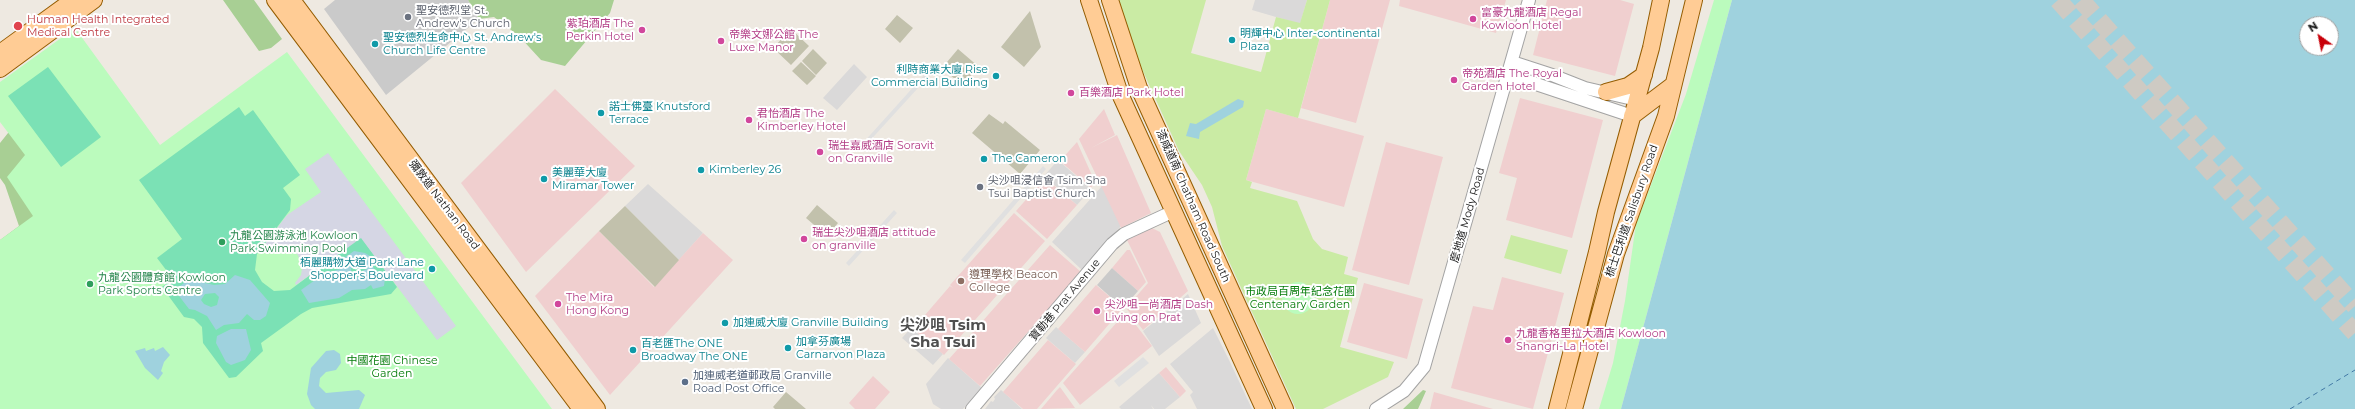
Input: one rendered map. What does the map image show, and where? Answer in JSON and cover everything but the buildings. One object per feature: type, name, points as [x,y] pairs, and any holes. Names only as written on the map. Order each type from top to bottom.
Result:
[{"type":"main road","points":[[0,53],[73,0]]},
{"type":"main road","points":[[0,69],[94,0]]},
{"type":"main road","name":"彌敦道 Nathan Road","points":[[275,0],[581,409]]},
{"type":"main road","name":"彌敦道 Nathan Road","points":[[292,0],[597,409]]},
{"type":"main road","name":"漆咸道南 Chatham Road South","points":[[1089,0],[1115,77],[1264,409]]},
{"type":"main road","name":"漆咸道南 Chatham Road South","points":[[1110,0],[1139,88],[1285,409]]},
{"type":"main road","name":"梳士巴利道 Salisbury Road","points":[[1652,48],[1661,0]]},
{"type":"main road","name":"梳士巴利道 Salisbury Road","points":[[1557,409],[1606,212],[1632,116],[1638,100],[1652,48],[1671,0]]},
{"type":"main road","name":"梳士巴利道 Salisbury Road","points":[[1574,408],[1616,254],[1666,116],[1692,7],[1702,0]]},
{"type":"main road","points":[[1115,77],[1127,51]]},
{"type":"main road","points":[[1606,92],[1628,86],[1644,74]]},
{"type":"main road","points":[[1632,116],[1673,85]]},
{"type":"street","name":"麼地道 Mody Road","points":[[1376,409],[1404,391],[1424,367],[1529,0]]},
{"type":"street","points":[[1512,62],[1585,88],[1638,100]]},
{"type":"street","points":[[1507,78],[1530,82],[1632,116]]},
{"type":"street","name":"寶勒巷 Prat Avenue","points":[[972,409],[1112,244],[1124,234],[1174,211]]},
{"type":"shaded area","points":[[335,0],[468,0],[479,19],[386,95],[324,9]]},
{"type":"shaded area","points":[[1255,0],[1307,0],[1300,24],[1252,10]]},
{"type":"shaded area","points":[[1330,0],[1390,0],[1356,123],[1301,108]]},
{"type":"shaded area","name":"富豪九龍酒店 Regal Kowloon Hotel","points":[[1400,0],[1506,0],[1496,33],[1399,6]]},
{"type":"shaded area","points":[[1547,0],[1620,0],[1634,4],[1615,76],[1533,55]]},
{"type":"shaded area","points":[[1030,11],[1041,47],[1024,67],[1001,47]]},
{"type":"shaded area","points":[[897,15],[913,28],[900,43],[885,29]]},
{"type":"shaded area","points":[[791,29],[809,46],[791,65],[773,48]]},
{"type":"shaded area","points":[[813,49],[827,63],[816,75],[802,61]]},
{"type":"shaded area","points":[[958,49],[979,67],[962,85],[942,68]]},
{"type":"shaded area","points":[[801,62],[816,76],[807,85],[792,71]]},
{"type":"shaded area","points":[[854,64],[867,77],[837,110],[823,98]]},
{"type":"shaded area","points":[[926,73],[929,76],[865,146],[862,144]]},
{"type":"shaded area","points":[[555,89],[635,166],[526,272],[461,183]]},
{"type":"shaded area","points":[[1520,98],[1603,120],[1572,238],[1506,220],[1517,178],[1499,173]]},
{"type":"shaded area","points":[[1104,109],[1115,135],[1091,148],[1117,135],[1151,213],[1121,228],[1079,139]]},
{"type":"shaded area","points":[[1266,109],[1364,136],[1344,207],[1246,180]]},
{"type":"shaded area","points":[[989,114],[1003,124],[1005,121],[1040,150],[1020,174],[972,133]]},
{"type":"shaded area","points":[[1077,142],[1095,182],[1091,188],[1060,161]]},
{"type":"shaded area","points":[[1386,142],[1443,157],[1409,285],[1352,270]]},
{"type":"shaded area","points":[[328,153],[456,326],[437,340],[361,238],[296,285],[295,283],[301,275],[302,268],[298,255],[287,247],[280,246],[268,251],[264,245],[287,215],[321,192],[305,169]]},
{"type":"shaded area","points":[[1058,160],[1091,189],[1077,205],[1044,176]]},
{"type":"shaded area","points":[[1043,166],[1046,169],[965,263],[961,260]]},
{"type":"shaded area","points":[[1045,178],[1077,205],[1047,239],[1016,211]]},
{"type":"shaded area","points":[[648,184],[703,233],[679,260],[625,206]]},
{"type":"shaded area","points":[[1102,186],[1122,225],[1082,270],[1052,242]]},
{"type":"shaded area","points":[[817,205],[838,223],[827,236],[806,218]]},
{"type":"shaded area","points":[[625,206],[679,260],[655,287],[599,231]]},
{"type":"shaded area","points":[[894,210],[897,213],[849,266],[846,263]]},
{"type":"shaded area","points":[[1014,213],[1045,241],[944,355],[913,329],[950,286],[953,288],[950,285]]},
{"type":"shaded area","points":[[1152,228],[1160,232],[1188,291],[1143,330],[1126,308],[1148,283],[1127,240]]},
{"type":"shaded area","points":[[599,231],[654,287],[703,233],[733,260],[610,395],[535,296]]},
{"type":"shaded area","points":[[1050,245],[1081,272],[980,386],[949,359]]},
{"type":"shaded area","points":[[1127,250],[1130,250],[1146,282],[1138,291],[1112,268]]},
{"type":"shaded area","points":[[1112,268],[1138,291],[1123,308],[1097,285]]},
{"type":"shaded area","name":"九龍香格里拉大酒店 Kowloon Shangri-La Hotel","points":[[1502,277],[1564,293],[1533,409],[1451,388],[1473,306],[1493,310]]},
{"type":"shaded area","points":[[1364,283],[1423,299],[1407,359],[1347,342]]},
{"type":"shaded area","name":"尖沙咀一尚酒店 Dash Living on Prat","points":[[1096,285],[1123,308],[1085,352],[1058,329]]},
{"type":"shaded area","points":[[1188,294],[1201,323],[1159,356],[1143,331]]},
{"type":"shaded area","points":[[1126,312],[1152,346],[1080,405],[1063,383]]},
{"type":"shaded area","points":[[1056,327],[1085,352],[1075,363],[1046,338]]},
{"type":"shaded area","points":[[911,328],[943,354],[933,365],[902,338]]},
{"type":"shaded area","points":[[1213,328],[1252,409],[1197,409],[1190,395],[1193,392],[1170,364]]},
{"type":"shaded area","points":[[1048,340],[1076,364],[1037,409],[1023,409],[1003,392]]},
{"type":"shaded area","points":[[1143,357],[1149,363],[1119,387],[1114,381]]},
{"type":"shaded area","points":[[948,358],[982,388],[963,409],[941,409],[933,404],[926,384]]},
{"type":"shaded area","points":[[1166,367],[1186,391],[1180,397],[1159,373]]},
{"type":"shaded area","points":[[1159,373],[1180,397],[1165,409],[1154,409],[1151,405],[1153,409],[1121,409],[1119,407]]},
{"type":"shaded area","points":[[873,376],[890,392],[875,409],[855,409],[849,403]]},
{"type":"shaded area","points":[[1060,387],[1075,408],[1041,409],[1057,390]]},
{"type":"shaded area","points":[[1001,390],[1022,409],[985,409],[991,401],[993,402],[995,399],[994,397]]},
{"type":"shaded area","points":[[786,392],[806,409],[775,409],[773,407]]},
{"type":"shaded area","points":[[1434,392],[1493,409],[1430,409]]},
{"type":"green space","points":[[223,0],[254,0],[282,39],[271,48],[259,51]]},
{"type":"green space","points":[[468,0],[614,0],[610,13],[565,66],[541,60],[519,36],[494,17],[479,19]]},
{"type":"green space","name":"市政局百周年紀念花園 Centenary Garden","points":[[1119,0],[1206,0],[1191,53],[1261,72],[1276,17],[1300,23],[1307,0],[1330,0],[1298,118],[1266,109],[1246,180],[1252,182],[1250,188],[1297,201],[1313,239],[1322,249],[1348,257],[1344,274],[1358,278],[1340,347],[1394,362],[1388,377],[1323,409],[1296,409],[1222,246],[1212,207],[1202,185],[1179,151],[1137,58]]},
{"type":"green space","points":[[1714,0],[1732,0],[1621,409],[1599,409],[1613,363],[1625,301],[1636,224],[1686,94]]},
{"type":"green space","name":"中國花園 Chinese Garden","points":[[75,28],[160,145],[287,52],[552,409],[0,409],[0,240],[33,216],[7,177],[25,155],[0,122],[0,82]]},
{"type":"green space","points":[[48,67],[101,137],[61,167],[8,96]]},
{"type":"green space","name":"九龍公園游泳池 Kowloon Park Swimming Pool","points":[[239,107],[245,116],[253,110],[300,175],[283,188],[291,199],[290,210],[257,254],[255,270],[262,282],[274,291],[290,290],[361,237],[397,287],[391,294],[312,308],[301,314],[261,343],[263,351],[236,377],[229,378],[203,343],[202,327],[194,319],[184,317],[162,287],[173,279],[157,258],[182,239],[139,180]]},
{"type":"green space","points":[[12,128],[64,182],[0,257],[0,240],[19,226],[5,185],[0,178],[0,143]]},
{"type":"green space","points":[[1511,235],[1568,250],[1561,274],[1504,258]]},
{"type":"green space","points":[[1295,282],[1301,282],[1310,286],[1314,298],[1310,310],[1301,314],[1295,314],[1286,310],[1282,301],[1282,295],[1286,286]]},
{"type":"green space","points":[[1423,390],[1426,391],[1418,409],[1403,409]]},
{"type":"water","points":[[1732,0],[2355,0],[2355,409],[1621,409]]},
{"type":"water","points":[[1238,99],[1244,101],[1243,107],[1200,132],[1199,139],[1186,136],[1190,123],[1196,124]]},
{"type":"water","points":[[354,251],[365,253],[370,256],[374,269],[385,278],[384,286],[373,289],[371,285],[365,289],[352,290],[339,298],[309,303],[301,290],[325,273],[341,269],[344,258]],"holes":[[[363,262],[367,265],[367,269],[362,271],[358,277],[351,276],[351,268],[358,266]]]},
{"type":"water","points":[[193,273],[205,283],[214,285],[225,284],[235,275],[250,280],[270,303],[266,316],[260,320],[254,320],[247,314],[239,323],[224,325],[216,330],[207,316],[195,310],[189,309],[176,292],[177,288],[190,279],[189,276]],"holes":[[[215,293],[219,297],[217,305],[211,307],[204,304],[201,300],[205,294]]]},
{"type":"water","points":[[231,329],[246,329],[251,350],[245,360],[231,365],[226,362],[216,343],[217,336]]},
{"type":"water","points":[[163,347],[170,355],[164,362],[161,371],[163,373],[158,380],[145,368],[135,351],[145,348],[146,351],[154,348],[155,351]]},
{"type":"water","points":[[334,350],[340,354],[341,363],[336,370],[326,372],[320,378],[319,386],[326,393],[359,390],[365,395],[359,409],[315,409],[311,405],[307,394],[311,368],[326,351]]},
{"type":"ferry route","points":[[2290,409],[2355,370]]},
{"type":"tunnel","points":[[2058,0],[2355,333]]},
{"type":"tunnel","points":[[2081,0],[2355,306]]},
{"type":"place","name":"聖安德烈堂 St. Andrew's Church","points":[[408,17]]},
{"type":"place","name":"富豪九龍酒店 Regal Kowloon Hotel","points":[[1473,19]]},
{"type":"place","name":"Human Health Integrated Medical Centre","points":[[18,26]]},
{"type":"place","name":"紫珀酒店 The Perkin Hotel","points":[[642,30]]},
{"type":"place","name":"明輝中心 Inter-continental Plaza","points":[[1232,40]]},
{"type":"place","name":"帝樂文娜公館 The Luxe Manor","points":[[721,41]]},
{"type":"place","name":"聖安德烈生命中心 St. Andrew's Church Life Centre","points":[[375,44]]},
{"type":"place","name":"利時商業大廈 Rise Commercial Building","points":[[996,76]]},
{"type":"place","name":"帝苑酒店 The Royal Garden Hotel","points":[[1454,80]]},
{"type":"place","name":"百樂酒店 Park Hotel","points":[[1071,93]]},
{"type":"place","name":"諾士佛臺 Knutsford Terrace","points":[[601,113]]},
{"type":"place","name":"君怡酒店 The Kimberley Hotel","points":[[749,120]]},
{"type":"place","name":"瑞生嘉威酒店 Soravit on Granville","points":[[820,152]]},
{"type":"place","name":"The Cameron","points":[[984,159]]},
{"type":"place","name":"Kimberley 26","points":[[701,170]]},
{"type":"place","name":"美麗華大廈 Miramar Tower","points":[[544,179]]},
{"type":"place","name":"尖沙咀浸信會 Tsim Sha Tsui Baptist Church","points":[[980,187]]},
{"type":"place","name":"瑞生尖沙咀酒店 attitude on granville","points":[[804,239]]},
{"type":"place","name":"九龍公園游泳池 Kowloon Park Swimming Pool","points":[[222,242]]},
{"type":"place","name":"栢麗購物大道 Park Lane Shopper's Boulevard","points":[[432,269]]},
{"type":"place","name":"遵理學校 Beacon College","points":[[961,281]]},
{"type":"place","name":"九龍公園體育館 Kowloon Park Sports Centre","points":[[90,284]]},
{"type":"place","name":"The Mira Hong Kong","points":[[558,304]]},
{"type":"place","name":"尖沙咀一尚酒店 Dash Living on Prat","points":[[1097,311]]},
{"type":"place","name":"加連威大廈 Granville Building","points":[[725,323]]},
{"type":"place","name":"九龍香格里拉大酒店 Kowloon Shangri-La Hotel","points":[[1508,340]]},
{"type":"place","name":"加拿芬廣場 Carnarvon Plaza","points":[[788,348]]},
{"type":"place","name":"百老匯The ONE Broadway The ONE","points":[[633,350]]},
{"type":"place","name":"加連威老道郵政局 Granville Road Post Office","points":[[685,382]]},
{"type":"district","name":"尖沙咀 Tsim Sha Tsui","points":[[943,334]]}]
